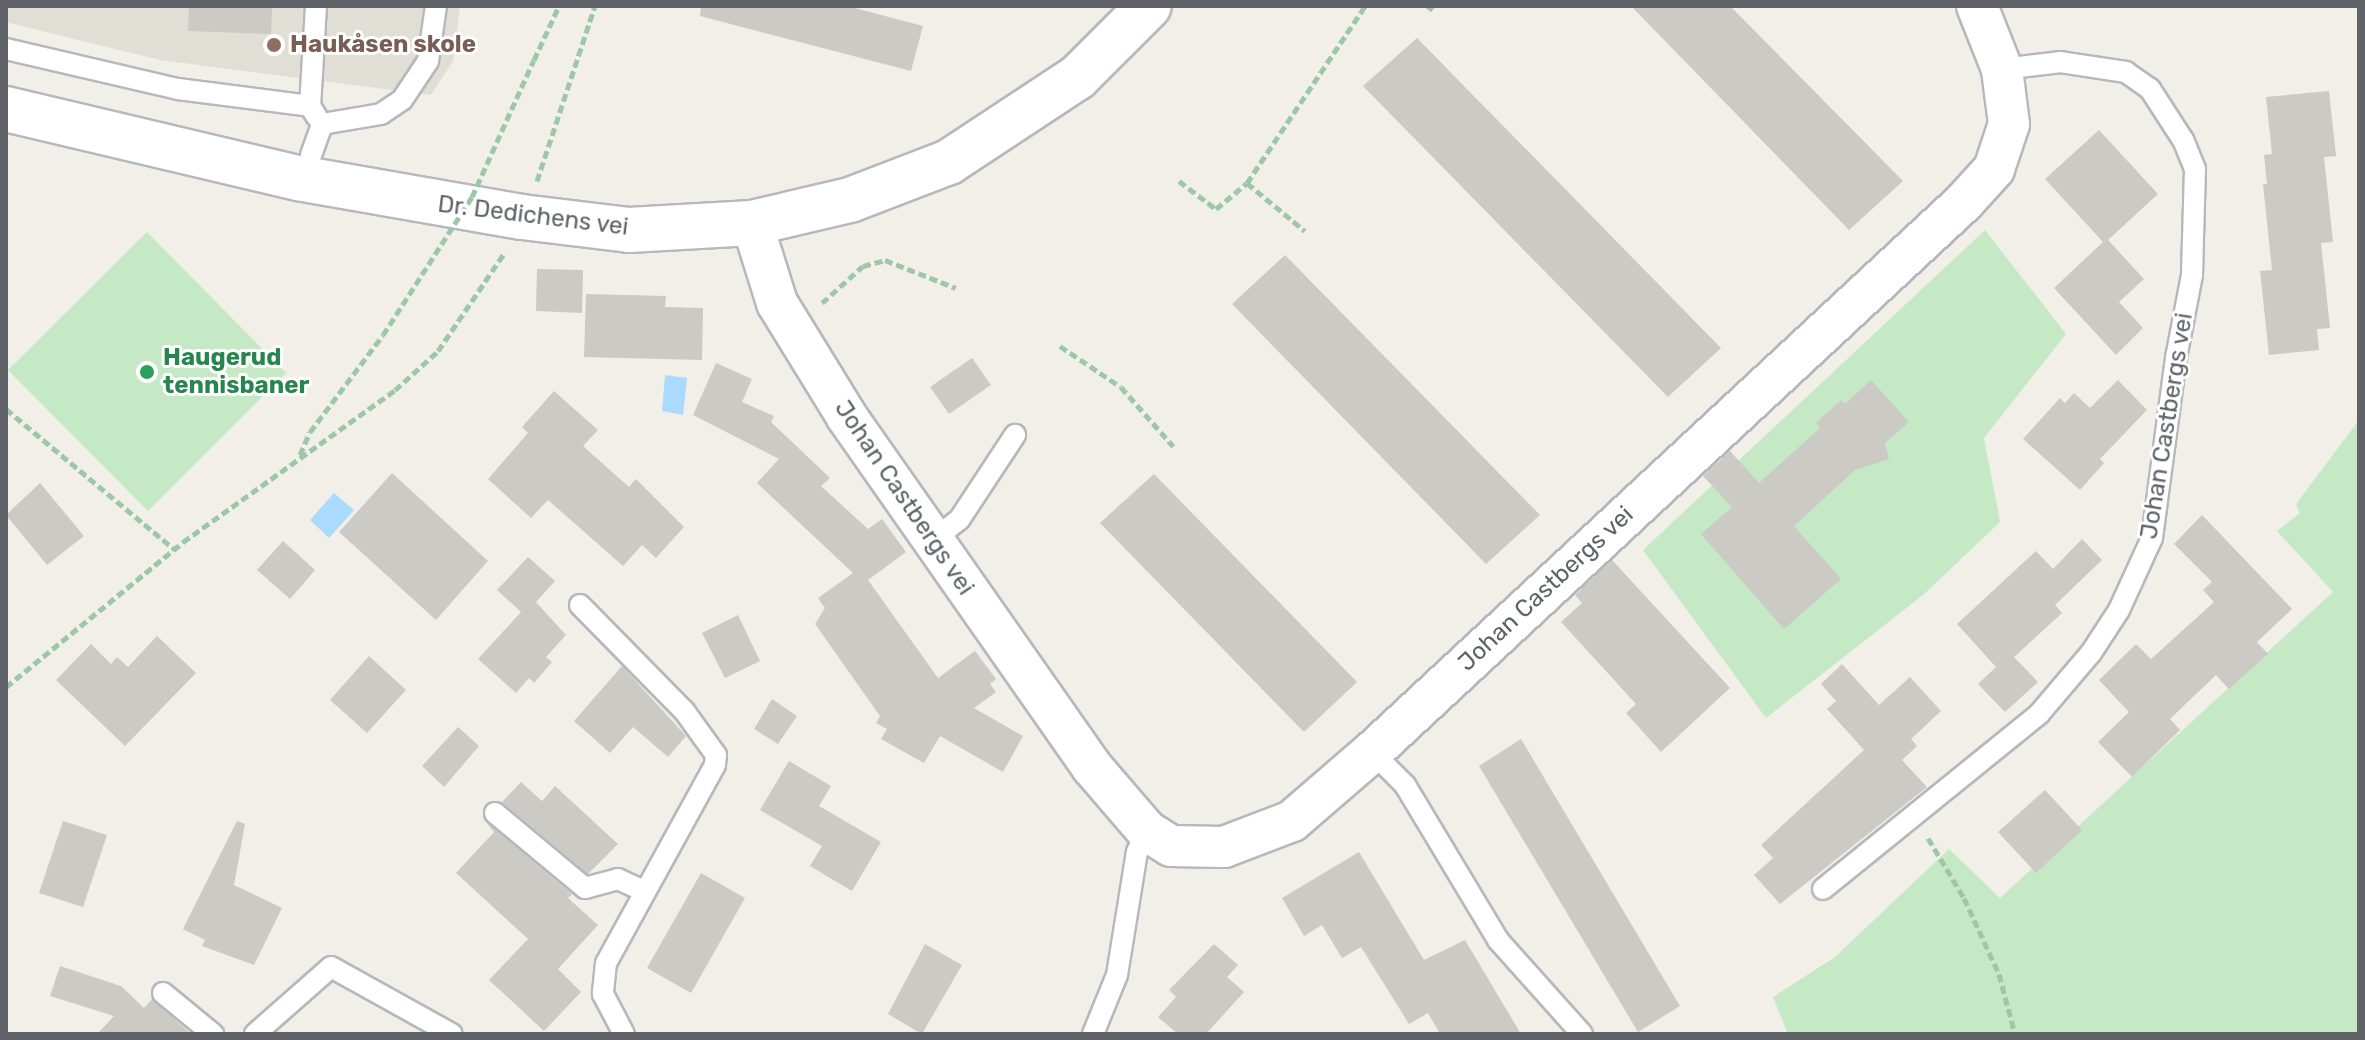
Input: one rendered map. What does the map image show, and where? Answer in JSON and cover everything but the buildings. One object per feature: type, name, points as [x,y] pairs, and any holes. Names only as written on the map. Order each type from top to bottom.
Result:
[{"type":"street","name":"Dr. Dedichens vei","points":[[6,109],[313,182],[522,217],[629,230],[752,223],[850,200],[949,162],[1078,77],[1149,6]]},
{"type":"street","name":"Johan Castbergs vei","points":[[752,223],[777,303],[847,417],[1039,695],[1147,831],[1171,846],[1200,849],[1248,842],[1292,821],[1372,752],[1964,202],[1994,169],[2009,124],[2002,69],[1977,6]]},
{"type":"lane","points":[[311,155],[316,115],[316,6]]},
{"type":"lane","points":[[6,49],[178,89],[316,115],[381,114],[402,100],[428,61],[436,6]]},
{"type":"lane","name":"Johan Castbergs vei","points":[[1823,889],[1898,825],[1915,817],[2039,714],[2091,653],[2136,577],[2152,538],[2176,358],[2192,275],[2195,169],[2183,140],[2150,89],[2126,72],[2095,64],[2023,63],[2002,69]]},
{"type":"lane","points":[[933,540],[959,520],[1015,435]]},
{"type":"lane","points":[[580,605],[685,712],[716,755],[715,765],[642,890],[606,963],[603,994],[624,1034]]},
{"type":"lane","points":[[1372,752],[1405,785],[1498,940],[1582,1034]]},
{"type":"lane","points":[[495,813],[585,888],[618,879],[642,890]]},
{"type":"lane","points":[[1093,1034],[1117,975],[1137,852],[1147,831]]},
{"type":"lane","points":[[255,1034],[319,974],[339,967],[452,1034]]},
{"type":"lane","points":[[163,993],[213,1034]]},
{"type":"path","points":[[299,458],[310,432],[383,335],[472,197],[559,6]]},
{"type":"path","points":[[532,193],[595,6]]},
{"type":"path","points":[[1179,181],[1216,209],[1247,183],[1365,6]]},
{"type":"path","points":[[1247,183],[1305,231]]},
{"type":"path","name":"Dr. Dedichens vei","points":[[6,687],[174,550],[395,390],[438,351],[509,242]]},
{"type":"path","points":[[809,315],[870,263],[889,261],[956,288]]},
{"type":"path","points":[[1060,346],[1121,387],[1173,446]]},
{"type":"path","points":[[6,409],[174,550]]},
{"type":"path","points":[[1915,817],[1964,898],[1999,974],[2015,1034]]},
{"type":"shaded area","name":"Haukåsen skole","points":[[6,6],[460,6],[453,61],[431,95],[160,60],[6,22]]},
{"type":"green space","points":[[1985,230],[2066,334],[1984,438],[2000,522],[1923,595],[1766,718],[1643,550]]},
{"type":"green space","name":"Haugerud tennisbaner","points":[[147,232],[286,373],[148,511],[8,370]]},
{"type":"green space","points":[[2359,420],[2359,1034],[1788,1034],[1773,997],[1835,957],[1949,849],[2000,898],[2333,592],[2277,531],[2300,513],[2296,504]]},
{"type":"water","points":[[665,375],[687,378],[683,415],[662,411]]},
{"type":"water","points":[[334,493],[354,510],[329,538],[310,520]]},
{"type":"place","name":"Haukåsen skole","points":[[274,45]]},
{"type":"place","name":"Haugerud tennisbaner","points":[[147,372]]}]
